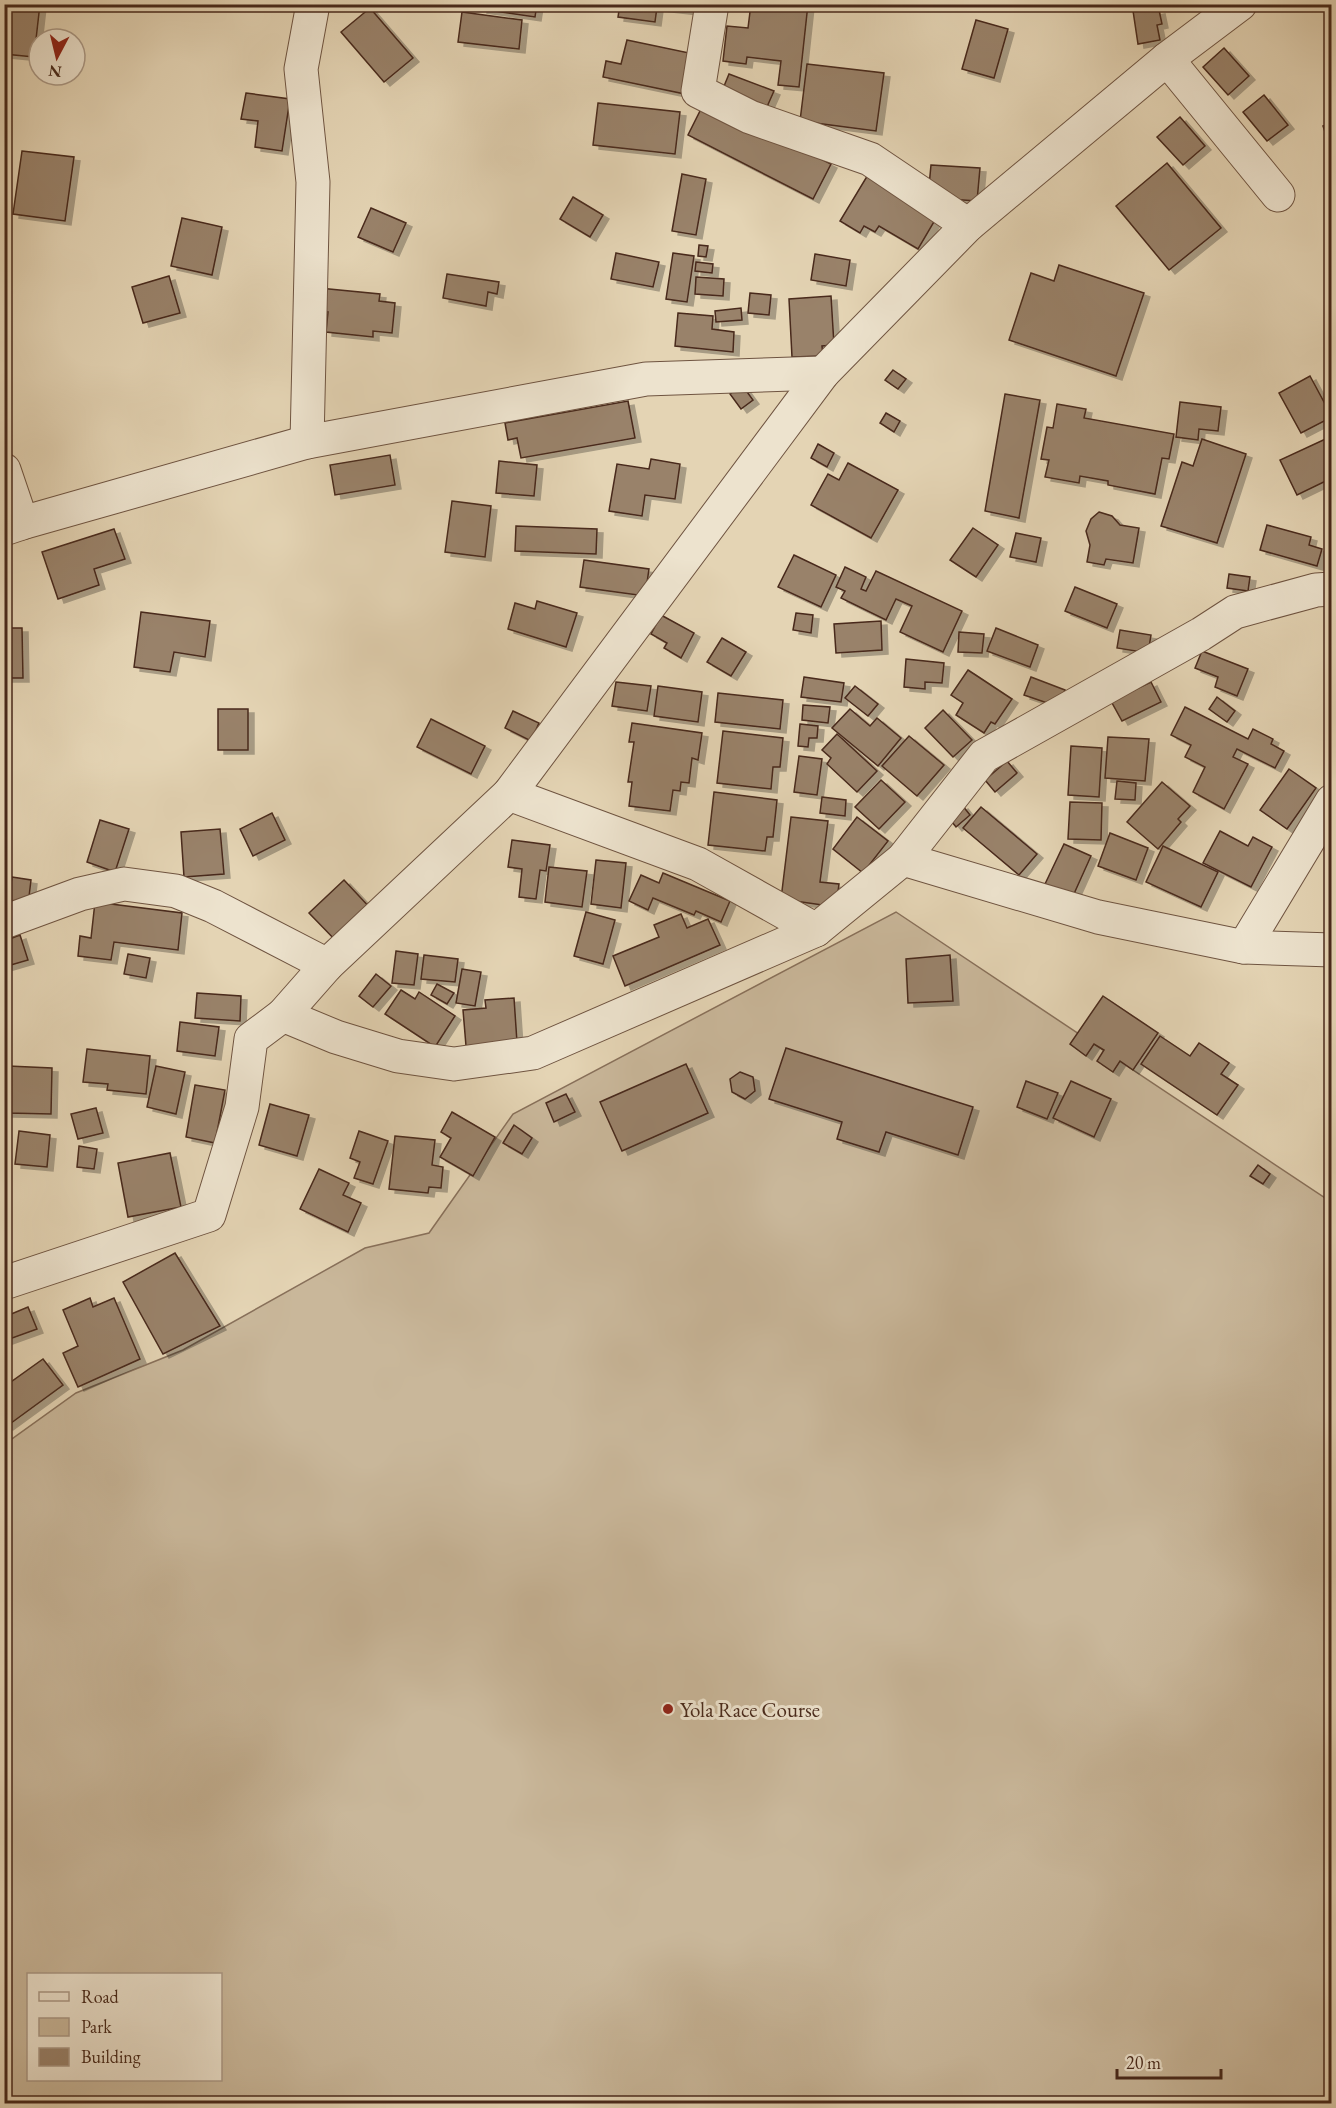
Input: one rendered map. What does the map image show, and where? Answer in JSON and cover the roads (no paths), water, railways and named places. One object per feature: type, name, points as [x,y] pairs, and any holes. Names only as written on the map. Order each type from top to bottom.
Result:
[{"type":"street","points":[[307,442],[313,182],[301,69],[313,4]]},
{"type":"street","points":[[712,4],[698,91],[750,117],[870,159],[968,225]]},
{"type":"street","points":[[4,1283],[209,1215],[242,1107],[251,1039],[283,1015],[327,965],[509,794],[823,373],[968,225],[1167,59],[1240,4]]},
{"type":"street","points":[[1167,59],[1278,195]]},
{"type":"street","points":[[4,470],[13,526],[307,442],[646,379],[823,373]]},
{"type":"street","points":[[283,1015],[336,1037],[398,1056],[454,1064],[533,1053],[816,930],[903,859],[984,756],[1201,634],[1235,612],[1316,590],[1332,589]]},
{"type":"street","points":[[509,794],[699,864],[816,930]]},
{"type":"street","points":[[1244,947],[1332,801]]},
{"type":"street","points":[[903,859],[1098,917],[1244,947],[1332,950]]},
{"type":"street","points":[[4,922],[80,894],[124,884],[176,891],[213,906],[327,965]]},
{"type":"place","name":"Yola Race Course","points":[[668,1709]]}]
